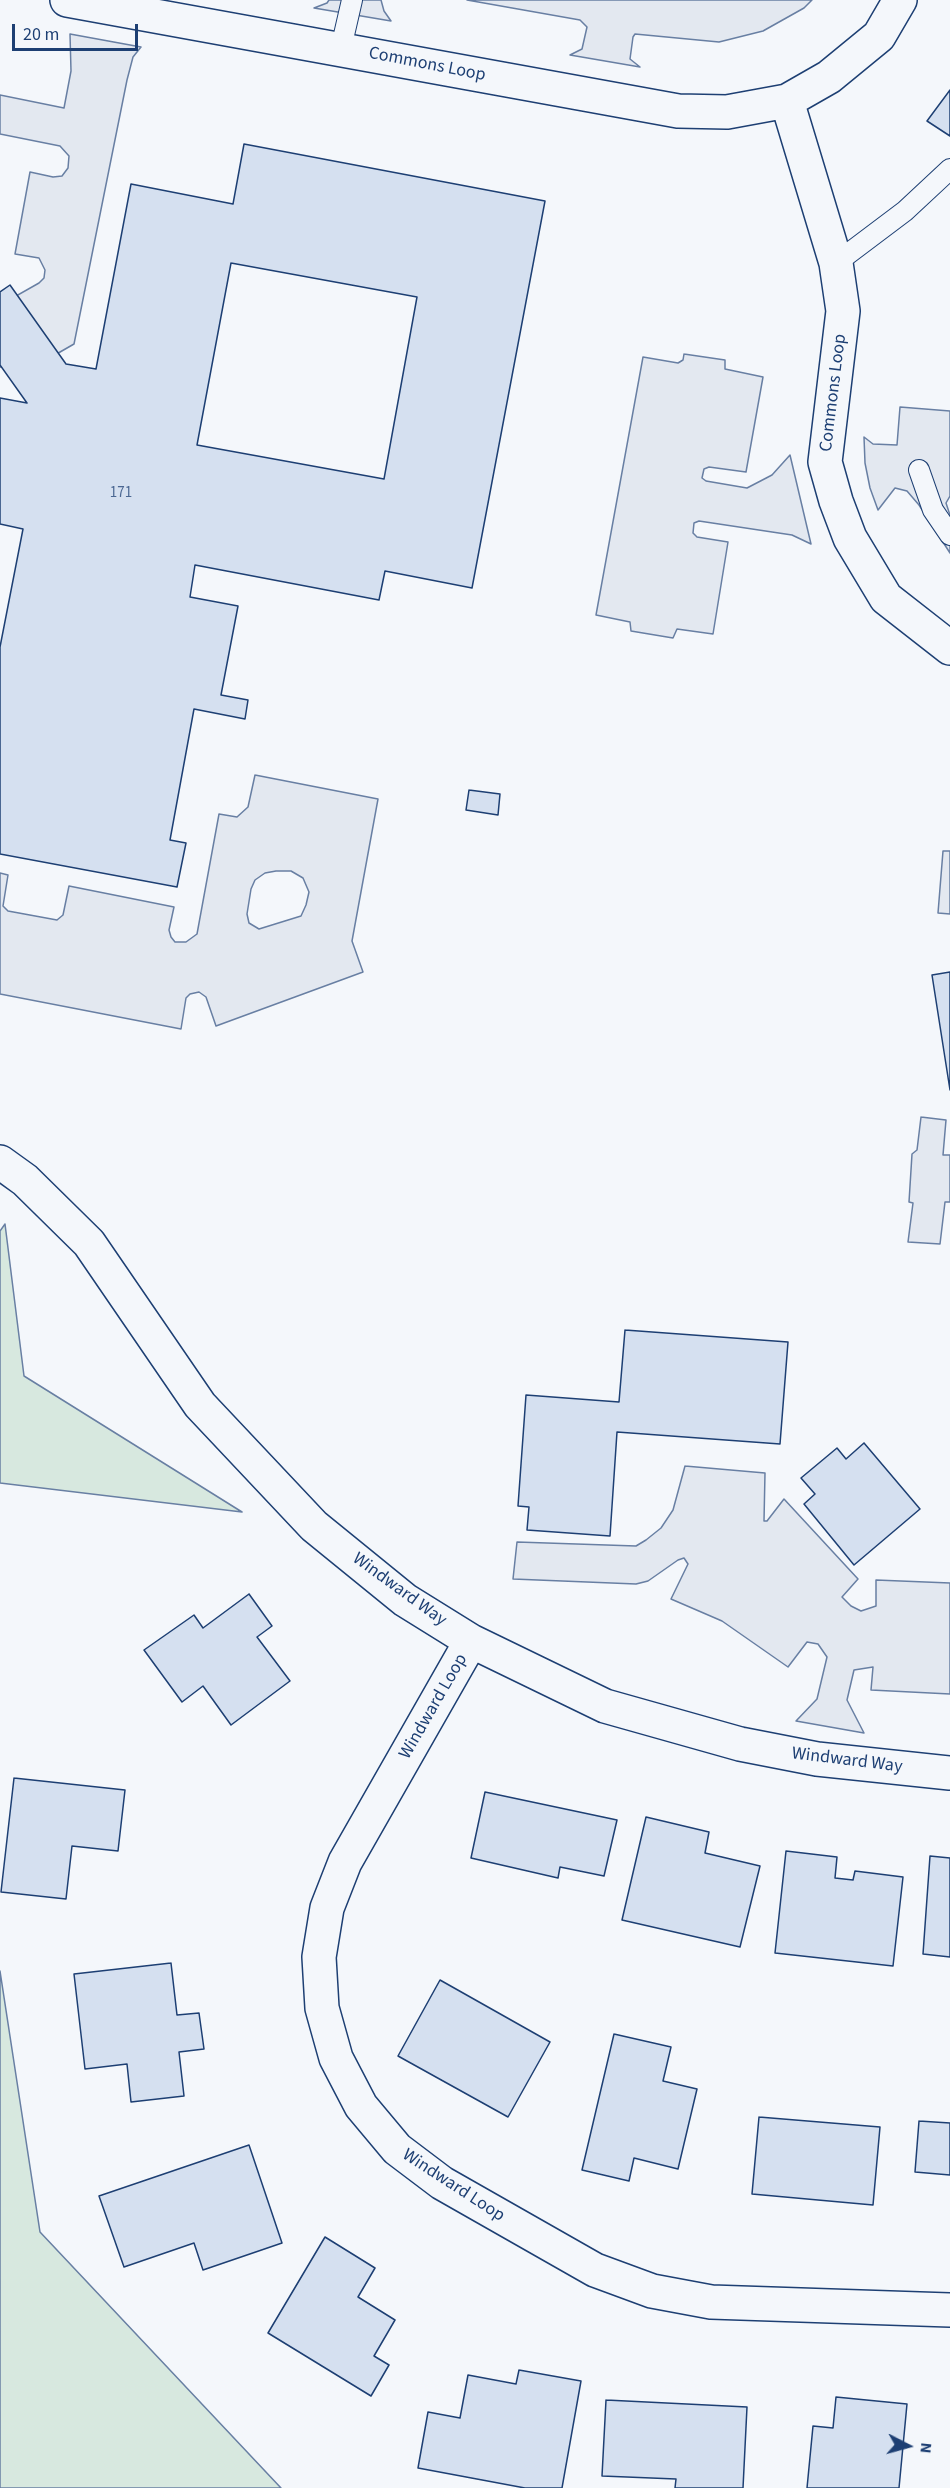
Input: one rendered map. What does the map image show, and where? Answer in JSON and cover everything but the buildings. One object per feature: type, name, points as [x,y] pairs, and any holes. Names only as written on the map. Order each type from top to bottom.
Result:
[{"type":"street","name":"Commons Loop","points":[[67,0],[678,111],[727,112],[788,101],[829,77],[879,36],[900,0]]},
{"type":"street","name":"Commons Loop","points":[[788,101],[836,263],[843,311],[825,462],[836,501],[850,538],[886,598],[950,648]]},
{"type":"street","name":"Windward Way","points":[[0,1161],[25,1180],[89,1244],[200,1405],[314,1526],[405,1600],[471,1641],[605,1706],[740,1744],[817,1759],[950,1773]]},
{"type":"street","name":"Windward Loop","points":[[471,1641],[345,1862],[327,1908],[319,1957],[322,2008],[336,2058],[361,2106],[397,2149],[442,2183],[595,2270],[652,2291],[711,2302],[950,2310]]},
{"type":"lane","points":[[341,48],[352,0]]},
{"type":"lane","points":[[836,263],[905,211],[950,169]]},
{"type":"lane","points":[[919,470],[933,510],[950,535]]},
{"type":"shaded area","points":[[329,0],[381,0],[384,11],[391,21],[314,8]]},
{"type":"shaded area","points":[[467,0],[812,0],[804,8],[763,31],[719,42],[635,34],[630,59],[640,67],[570,55],[582,49],[587,27],[580,20]]},
{"type":"shaded area","points":[[70,34],[141,47],[133,57],[127,80],[74,344],[27,371],[0,367],[0,305],[44,278],[45,270],[39,258],[15,254],[30,172],[53,177],[62,176],[68,168],[69,156],[60,146],[0,134],[0,95],[64,108],[71,71]]},
{"type":"shaded area","points":[[684,354],[725,360],[725,369],[763,377],[746,472],[709,467],[704,469],[702,478],[706,481],[747,488],[772,475],[790,455],[811,544],[792,535],[699,521],[694,523],[693,533],[697,537],[728,542],[713,634],[677,629],[673,638],[631,631],[630,622],[596,615],[643,357],[678,363],[683,360]]},
{"type":"shaded area","points":[[900,407],[950,411],[950,496],[946,503],[950,515],[950,553],[919,505],[907,491],[895,488],[878,510],[870,488],[865,463],[864,437],[873,444],[897,445]]},
{"type":"shaded area","points":[[255,775],[378,799],[352,941],[363,972],[216,1026],[206,997],[199,992],[190,994],[186,998],[181,1029],[0,994],[0,873],[8,875],[3,906],[8,911],[57,920],[63,915],[69,886],[174,907],[169,930],[171,937],[175,942],[186,942],[197,934],[219,814],[237,817],[248,807]],"holes":[[[291,871],[303,878],[309,892],[301,916],[259,929],[249,923],[247,914],[251,889],[255,880],[265,873]]]},
{"type":"shaded area","points":[[943,851],[950,851],[950,914],[938,913]]},
{"type":"shaded area","points":[[921,1117],[946,1120],[943,1155],[950,1155],[950,1202],[945,1202],[940,1244],[908,1242],[913,1203],[909,1202],[912,1154],[917,1150]]},
{"type":"shaded area","points":[[5,1224],[24,1376],[242,1512],[0,1483],[0,1231]]},
{"type":"shaded area","points":[[685,1466],[765,1473],[764,1521],[767,1521],[784,1499],[858,1579],[842,1597],[851,1606],[861,1611],[876,1606],[876,1580],[950,1583],[950,1694],[871,1690],[873,1667],[854,1670],[847,1700],[864,1733],[796,1721],[817,1699],[827,1657],[818,1644],[807,1642],[788,1667],[722,1621],[671,1599],[688,1564],[684,1558],[648,1581],[636,1584],[513,1579],[517,1542],[636,1546],[646,1540],[661,1528],[673,1510]]},
{"type":"shaded area","points":[[0,1971],[40,2232],[281,2488],[0,2488]]}]
